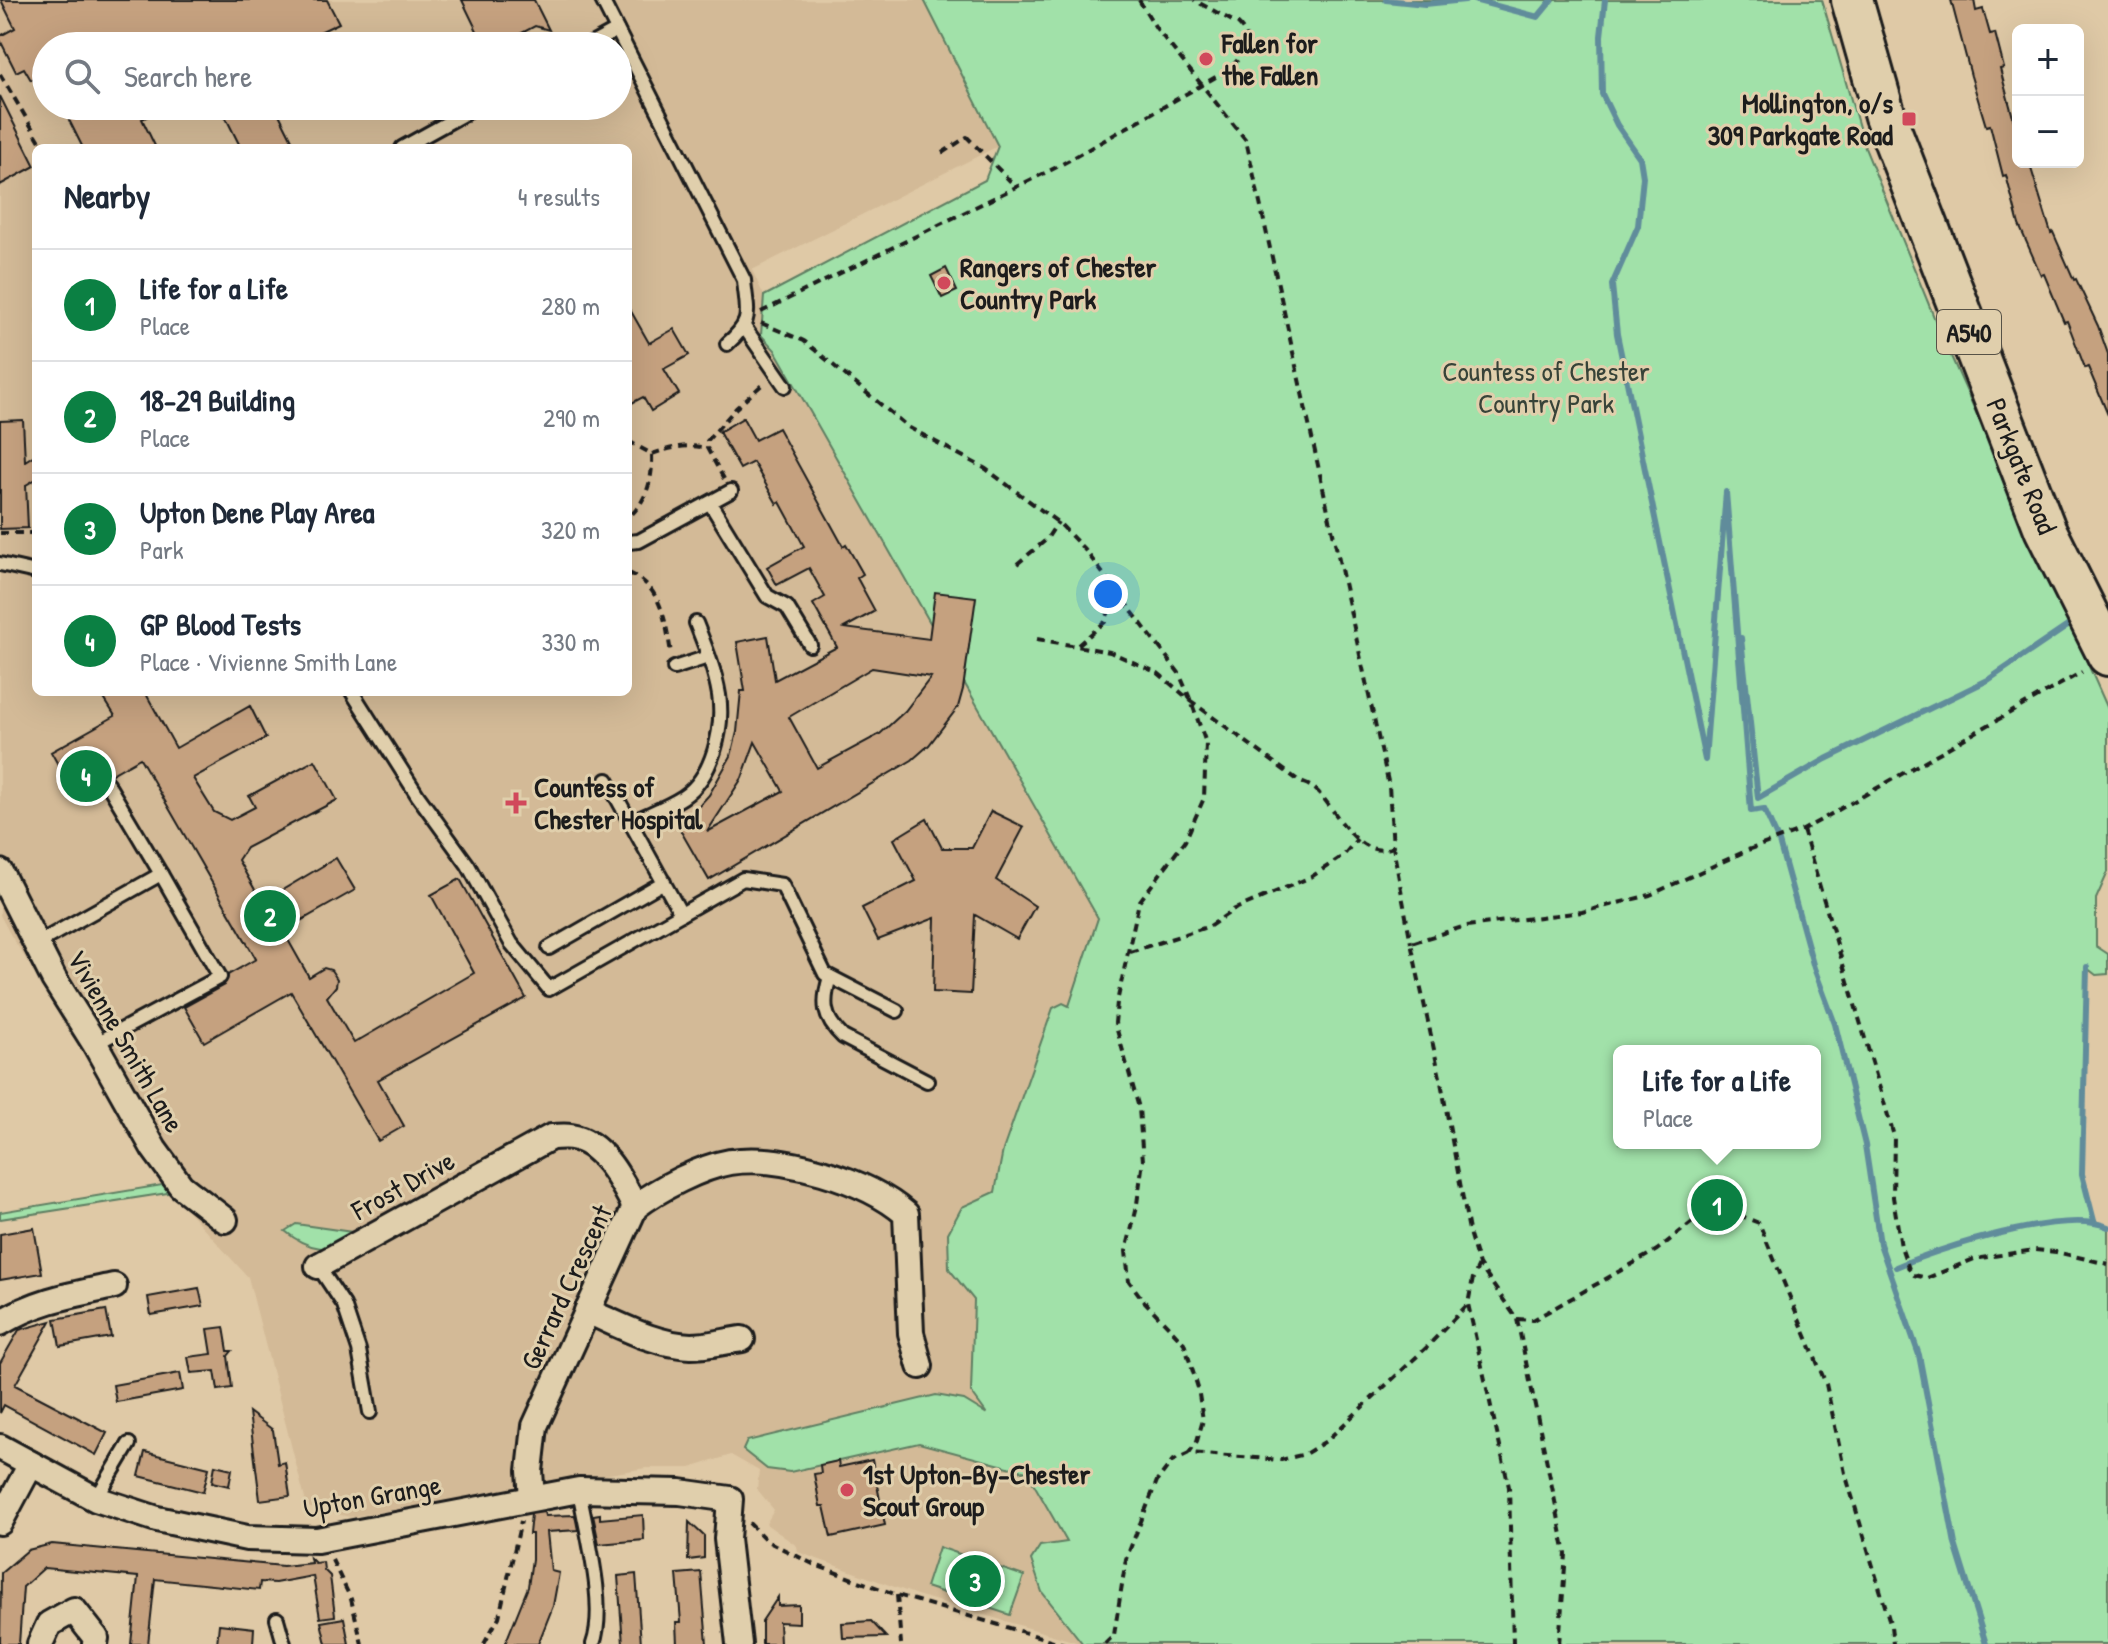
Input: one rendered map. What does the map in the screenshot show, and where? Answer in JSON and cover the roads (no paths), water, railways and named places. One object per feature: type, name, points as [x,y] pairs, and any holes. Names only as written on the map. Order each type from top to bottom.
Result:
[{"type":"main road","name":"Parkgate Road","points":[[1852,0],[1885,116],[2098,662]]},
{"type":"street","name":"Vivienne Smith Lane","points":[[0,872],[54,979],[168,1171],[181,1186],[225,1220]]},
{"type":"street","name":"Frost Drive","points":[[318,1266],[551,1137],[571,1137],[590,1145],[618,1175],[635,1207]]},
{"type":"street","name":"Gerrard Crescent","points":[[529,1498],[535,1426],[635,1207],[694,1174],[730,1162],[766,1162],[813,1170],[859,1184],[888,1199],[906,1214],[911,1333],[920,1366]]},
{"type":"street","points":[[0,1323],[26,1307],[70,1293],[114,1286]]},
{"type":"street","points":[[587,1311],[670,1343],[693,1346],[742,1339]]},
{"type":"street","name":"Upton Grange","points":[[0,1447],[96,1499],[157,1519],[247,1538],[317,1540],[579,1490],[680,1492],[730,1499],[727,1539],[739,1644]]},
{"type":"street","points":[[0,1522],[31,1464]]},
{"type":"street","points":[[40,1644],[49,1624],[74,1610],[96,1638],[95,1644]]},
{"type":"lane","points":[[602,0],[617,30],[613,32]]},
{"type":"lane","points":[[632,60],[744,280],[746,324],[785,386]]},
{"type":"lane","points":[[409,144],[453,120]]},
{"type":"lane","points":[[727,344],[746,324]]},
{"type":"lane","points":[[632,542],[639,541],[731,491]]},
{"type":"lane","points":[[710,503],[767,596],[787,607],[810,645]]},
{"type":"lane","points":[[0,564],[32,571]]},
{"type":"lane","points":[[632,822],[684,797],[709,766],[718,732],[720,700],[696,623]]},
{"type":"lane","points":[[673,663],[708,657]]},
{"type":"lane","points":[[355,696],[418,796],[468,865],[511,943],[549,989],[743,879],[782,885],[825,974],[897,1011]]},
{"type":"lane","points":[[607,780],[681,914]]},
{"type":"lane","points":[[95,1044],[220,977],[107,783]]},
{"type":"lane","points":[[36,944],[161,874]]},
{"type":"lane","points":[[549,948],[664,882]]},
{"type":"lane","points":[[830,977],[824,998],[825,1013],[833,1027],[843,1037],[927,1081]]},
{"type":"lane","name":"Frost Drive","points":[[318,1266],[344,1305],[359,1350],[370,1412]]},
{"type":"lane","points":[[96,1499],[129,1444]]},
{"type":"lane","points":[[579,1490],[598,1602],[593,1644]]},
{"type":"lane","points":[[277,1619],[284,1644]]},
{"type":"waterway","points":[[1386,0],[1425,4],[1465,0]]},
{"type":"waterway","points":[[1474,0],[1538,17],[1552,0]]},
{"type":"waterway","points":[[1605,0],[1601,36],[1602,94],[1617,125],[1640,158],[1643,177],[1638,226],[1612,285],[1617,334],[1705,760],[1726,492],[1751,811],[1764,809],[1779,842],[1814,968],[1835,1024],[1865,1145],[1880,1244],[1919,1355],[1955,1544],[1986,1644]]},
{"type":"waterway","points":[[1741,638],[1758,798],[1826,759],[1988,680],[2072,623]]},
{"type":"waterway","points":[[2087,967],[2082,1174],[2094,1221]]},
{"type":"waterway","points":[[1896,1267],[1971,1241],[2034,1226],[2089,1222],[2108,1227]]},
{"type":"place","name":"Fallen for the Fallen","points":[[1206,59]]},
{"type":"place","name":"Mollington, o/s 309 Parkgate Road","points":[[1909,119]]},
{"type":"place","name":"Rangers of Chester Country Park","points":[[944,283]]},
{"type":"place","name":"GP Blood Tests","points":[[86,776]]},
{"type":"place","name":"Countess of Chester Hospital","points":[[516,803]]},
{"type":"place","name":"18-29 Building","points":[[270,916]]},
{"type":"place","name":"Life for a Life","points":[[1717,1205]]},
{"type":"place","name":"1st Upton-By-Chester Scout Group","points":[[847,1490]]},
{"type":"place","name":"Upton Dene Play Area","points":[[975,1581]]},
{"type":"park label","name":"Countess of Chester Country Park","points":[[1546,387]]}]
